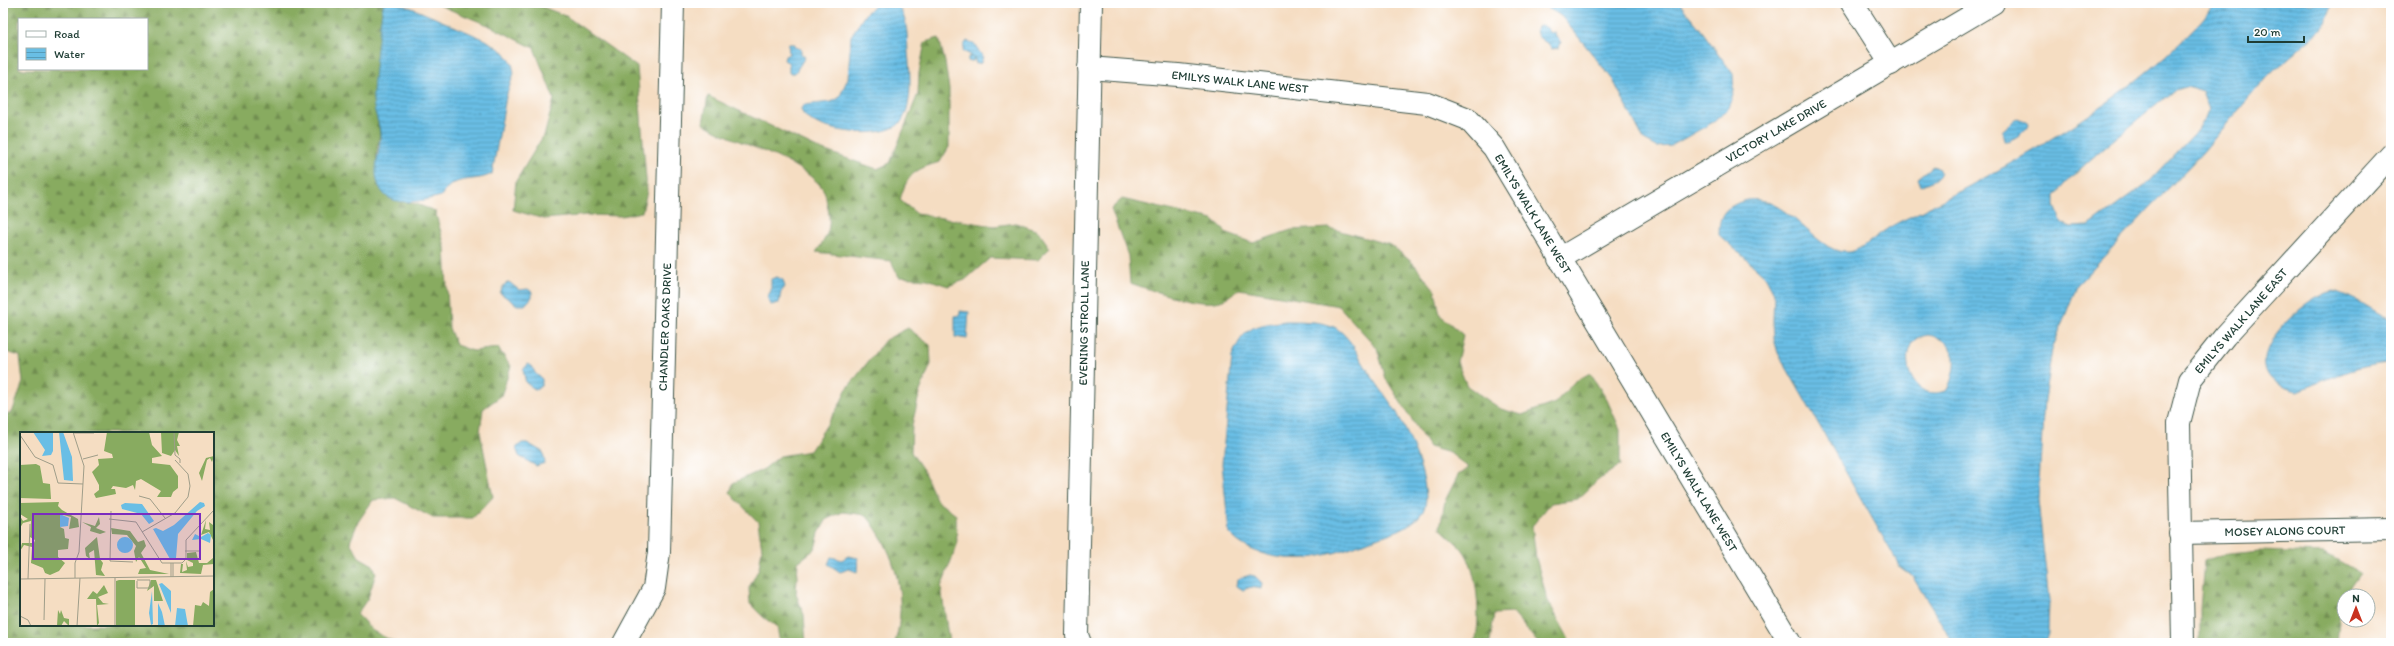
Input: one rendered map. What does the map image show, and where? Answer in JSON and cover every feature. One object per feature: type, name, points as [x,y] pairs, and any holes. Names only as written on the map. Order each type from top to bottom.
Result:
[{"type":"street","name":"CHANDLER OAKS DRIVE","points":[[624,643],[654,588],[659,552],[673,3]]},
{"type":"street","name":"EVENING STROLL LANE","points":[[1080,643],[1078,627],[1091,3]]},
{"type":"street","points":[[1852,3],[1891,64]]},
{"type":"street","name":"VICTORY LAKE DRIVE","points":[[1559,259],[1993,3]]},
{"type":"street","name":"EMILYS WALK LANE WEST","points":[[1089,68],[1178,76],[1427,103],[1468,119],[1494,148],[1790,643]]},
{"type":"street","name":"EMILYS WALK LANE EAST","points":[[2183,643],[2179,423],[2190,380],[2225,336],[2391,155]]},
{"type":"street","name":"MOSEY ALONG COURT","points":[[2180,533],[2391,529]]},
{"type":"green space","points":[[3,3],[383,3],[373,99],[380,133],[376,157],[395,200],[416,204],[435,211],[445,247],[449,328],[456,345],[473,351],[498,348],[511,366],[501,396],[483,409],[480,432],[493,497],[473,518],[433,518],[395,498],[373,500],[358,522],[350,542],[359,557],[373,565],[376,573],[368,598],[357,614],[373,631],[396,643],[3,643],[3,414],[12,413],[23,382],[20,356],[3,351]]},
{"type":"green space","points":[[434,3],[532,3],[566,16],[637,67],[647,191],[642,212],[621,216],[588,215],[544,219],[513,210],[516,181],[545,133],[554,99],[534,48],[490,26]]},
{"type":"green space","points":[[939,38],[945,62],[949,89],[949,147],[940,162],[918,170],[909,178],[900,200],[917,214],[994,226],[1016,223],[1038,231],[1050,248],[1038,260],[990,258],[965,280],[948,286],[927,279],[899,277],[891,261],[816,252],[827,235],[829,224],[828,211],[823,189],[813,178],[784,160],[716,131],[703,123],[708,96],[817,148],[877,169],[890,163],[918,94],[919,73],[925,42]]},
{"type":"green space","points":[[1122,199],[1213,220],[1228,234],[1253,243],[1291,230],[1329,228],[1391,245],[1414,264],[1435,290],[1440,315],[1463,335],[1457,362],[1467,386],[1501,409],[1522,415],[1555,403],[1574,382],[1590,373],[1607,400],[1620,429],[1620,465],[1597,481],[1578,499],[1551,503],[1532,526],[1536,558],[1547,599],[1571,643],[1538,643],[1513,613],[1494,614],[1490,643],[1475,643],[1478,608],[1472,570],[1463,550],[1440,528],[1445,501],[1458,475],[1469,468],[1450,453],[1429,447],[1386,379],[1377,348],[1339,306],[1239,289],[1223,300],[1203,302],[1177,298],[1130,283],[1128,256],[1111,209]]},
{"type":"green space","points":[[908,328],[930,345],[931,364],[920,391],[912,425],[911,452],[923,470],[937,501],[956,515],[957,545],[941,587],[949,643],[895,643],[899,626],[900,609],[897,576],[892,560],[885,544],[866,515],[843,512],[827,519],[819,533],[815,549],[798,562],[796,594],[804,615],[806,643],[780,643],[777,627],[763,617],[750,604],[749,588],[759,568],[762,549],[758,522],[730,493],[733,483],[764,469],[780,456],[810,451],[840,404],[846,390],[885,340]]},
{"type":"green space","points":[[2258,551],[2325,553],[2360,573],[2349,588],[2336,588],[2336,628],[2338,628],[2337,643],[2200,643],[2200,609],[2204,561],[2221,555]]},
{"type":"water","points":[[384,3],[395,3],[412,8],[486,40],[504,52],[512,63],[514,73],[506,97],[492,174],[452,184],[441,196],[419,201],[403,202],[388,198],[383,193],[376,178],[380,132],[373,99],[377,50]]},
{"type":"water","points":[[883,3],[896,4],[905,20],[910,95],[903,119],[895,127],[882,131],[866,133],[848,132],[816,123],[805,116],[801,108],[804,105],[831,102],[839,98],[848,78],[851,36],[866,13],[876,5]]},
{"type":"water","points":[[1540,3],[1679,3],[1702,31],[1733,74],[1734,91],[1729,108],[1715,121],[1671,146],[1657,147],[1644,140],[1613,80],[1561,16]]},
{"type":"water","points":[[2217,3],[2333,3],[2323,28],[2266,78],[2202,153],[2077,285],[2052,350],[2044,400],[2038,500],[2049,601],[2048,633],[2044,643],[1951,643],[1950,637],[1912,576],[1900,567],[1778,353],[1774,339],[1774,293],[1765,276],[1719,235],[1721,218],[1725,211],[1732,206],[1751,200],[1768,202],[1784,211],[1827,246],[1842,252],[1856,250],[1893,226],[2001,169],[2079,122],[2152,68],[2185,37]],"holes":[[[2186,87],[2202,91],[2209,110],[2206,118],[2194,134],[2150,181],[2089,226],[2071,227],[2062,223],[2055,206],[2055,196],[2068,181],[2097,154],[2173,91]],[[1928,335],[1946,342],[1954,355],[1953,372],[1947,390],[1935,393],[1924,391],[1916,385],[1908,366],[1910,346],[1917,338]]]},
{"type":"water","points":[[1542,25],[1551,33],[1555,32],[1556,37],[1561,42],[1559,48],[1552,49],[1548,43],[1543,41],[1537,35],[1537,27]]},
{"type":"water","points":[[967,41],[977,46],[983,57],[981,63],[976,64],[974,57],[973,61],[968,62],[968,57],[972,56],[963,51],[964,45]]},
{"type":"water","points":[[788,44],[795,44],[795,47],[801,49],[801,54],[805,57],[795,73],[789,73],[789,63],[784,60],[785,56],[789,54]]},
{"type":"water","points":[[2017,118],[2026,121],[2028,125],[2027,128],[2014,138],[2004,141],[2002,131]]},
{"type":"water","points":[[1933,166],[1938,168],[1941,174],[1936,179],[1921,186],[1918,178]]},
{"type":"water","points":[[777,277],[783,280],[785,287],[781,292],[779,303],[771,305],[767,297],[771,291],[771,279]]},
{"type":"water","points":[[509,282],[519,290],[528,289],[532,292],[532,297],[525,305],[517,305],[500,293],[504,285]]},
{"type":"water","points":[[2333,291],[2349,296],[2391,320],[2391,363],[2356,369],[2297,391],[2276,383],[2266,370],[2266,355],[2273,339],[2285,323],[2301,309],[2317,298]]},
{"type":"water","points":[[960,311],[969,312],[967,339],[955,337],[955,316],[960,315]]},
{"type":"water","points":[[1285,321],[1325,324],[1336,328],[1341,332],[1353,346],[1396,411],[1413,446],[1423,475],[1425,489],[1426,501],[1423,511],[1419,517],[1407,526],[1392,533],[1337,552],[1300,558],[1287,558],[1261,553],[1249,548],[1229,533],[1222,464],[1232,356],[1241,338],[1252,329],[1265,324]]},
{"type":"water","points":[[528,364],[532,366],[535,373],[542,379],[542,385],[536,390],[526,383],[523,370]]},
{"type":"water","points":[[522,443],[527,443],[543,452],[545,463],[536,466],[519,456],[516,448]]},
{"type":"water","points":[[848,556],[858,558],[857,572],[849,569],[840,572],[828,564],[831,557],[842,560]]},
{"type":"water","points":[[1250,575],[1255,576],[1262,583],[1261,589],[1251,587],[1243,590],[1237,586],[1238,579]]}]
